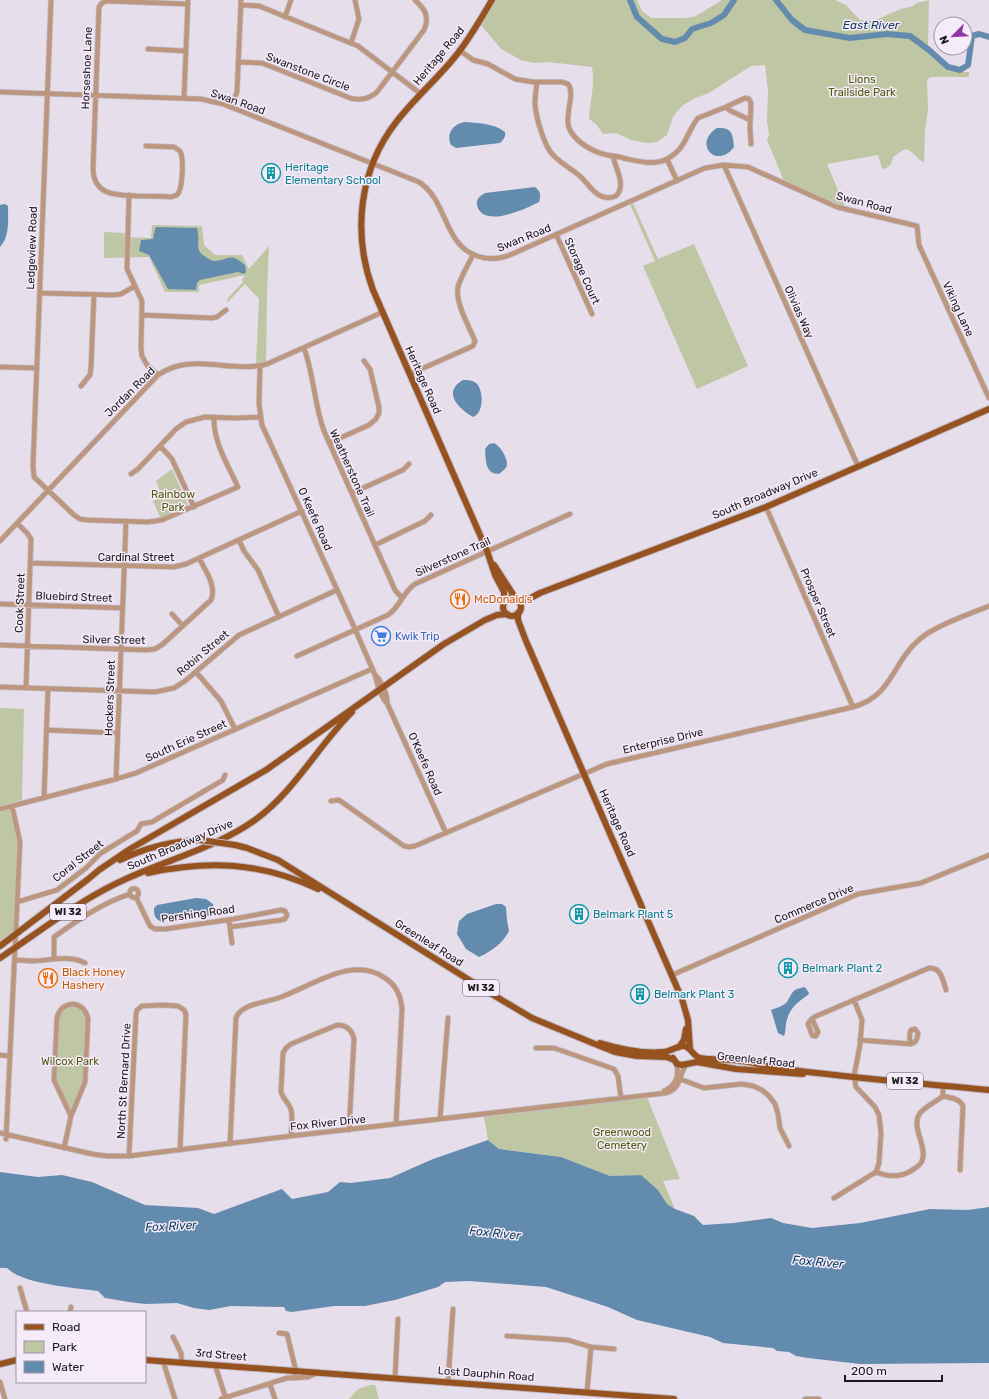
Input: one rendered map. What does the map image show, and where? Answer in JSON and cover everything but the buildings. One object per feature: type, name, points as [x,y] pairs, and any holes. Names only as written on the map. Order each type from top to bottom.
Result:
[{"type":"main road","name":"Heritage Road","points":[[492,0],[460,50],[404,112],[390,131],[373,163],[366,184],[363,200],[361,229],[363,253],[369,279],[492,562],[516,600]]},
{"type":"main road","name":"South Broadway Drive","points":[[516,600],[527,600],[540,593],[547,592],[766,507],[989,409]]},
{"type":"main road","name":"Heritage Road","points":[[492,562],[495,575],[504,592],[504,603]]},
{"type":"main road","name":"South Broadway Drive","points":[[518,612],[547,592]]},
{"type":"main road","points":[[509,599],[516,600],[520,605],[518,612],[513,616],[508,615],[504,610],[504,603],[509,599]]},
{"type":"main road","name":"South Broadway Drive","points":[[485,620],[504,603]]},
{"type":"main road","name":"Heritage Road","points":[[518,612],[519,623],[526,641],[682,998],[689,1026],[691,1051]]},
{"type":"main road","name":"South Broadway Drive","points":[[96,874],[99,870],[130,849],[266,770],[444,644],[497,614],[508,615]]},
{"type":"main road","name":"Heritage Road","points":[[508,615],[526,641]]},
{"type":"main road","name":"South Broadway Drive","points":[[0,958],[92,896],[123,881],[217,842],[254,821],[280,798],[336,728],[360,704]]},
{"type":"main road","name":"WI 32","points":[[0,946],[96,874],[119,860],[148,848],[167,843],[200,840],[247,848],[278,860],[325,889],[332,895]]},
{"type":"main road","name":"WI 32","points":[[123,881],[172,868],[202,865],[231,865],[272,872],[307,883],[332,895]]},
{"type":"main road","name":"Greenleaf Road","points":[[332,895],[510,1006],[532,1018],[615,1052],[637,1056],[667,1057],[675,1061]]},
{"type":"main road","name":"Heritage Road","points":[[677,1048],[684,1040],[687,1015]]},
{"type":"main road","name":"Greenleaf Road","points":[[581,1038],[640,1052],[663,1052],[677,1048]]},
{"type":"main road","name":"WI 32","points":[[677,1048],[684,1046],[691,1051]]},
{"type":"main road","points":[[675,1061],[673,1054],[677,1048]]},
{"type":"main road","points":[[688,1064],[692,1059],[691,1051]]},
{"type":"main road","name":"Greenleaf Road","points":[[691,1051],[701,1058],[735,1060],[822,1074]]},
{"type":"main road","name":"WI 32","points":[[675,1061],[681,1065],[688,1064]]},
{"type":"main road","name":"Greenleaf Road","points":[[688,1064],[697,1062],[726,1068],[782,1074],[854,1076],[989,1090]]},
{"type":"main road","points":[[0,1364],[16,1360]]},
{"type":"main road","name":"3rd Street","points":[[146,1360],[296,1371]]},
{"type":"main road","name":"Lost Dauphin Road","points":[[296,1371],[674,1399]]},
{"type":"street","name":"Ledgeview Road","points":[[51,0],[34,476],[48,491],[80,519],[156,522],[238,487],[216,436],[214,417]]},
{"type":"street","points":[[285,17],[291,0]]},
{"type":"street","points":[[351,43],[359,19],[355,0]]},
{"type":"street","name":"Swanstone Circle","points":[[238,62],[262,63],[350,98],[358,100],[366,99],[374,95],[393,72],[426,26],[426,13],[415,0]]},
{"type":"street","name":"Horseshoe Lane","points":[[146,146],[174,148],[180,151],[182,157],[180,191],[177,195],[173,197],[112,194],[104,191],[98,185],[94,178],[92,169],[98,9],[102,3],[107,1],[188,2]]},
{"type":"street","points":[[184,98],[188,2]]},
{"type":"street","points":[[231,107],[236,94],[241,2],[259,6],[362,48],[421,94]]},
{"type":"street","points":[[148,49],[186,51]]},
{"type":"street","points":[[460,50],[474,61],[488,64],[515,79],[537,82],[562,82],[569,84],[571,92],[567,120],[572,134],[577,140],[603,154],[644,162],[657,162],[667,159],[683,146],[698,118],[743,99],[748,99],[751,103],[751,144]]},
{"type":"street","points":[[537,82],[535,99],[536,109],[543,134],[550,151],[554,157],[580,177],[592,191],[606,198],[616,196],[620,190],[619,173],[613,156]]},
{"type":"street","name":"Swan Road","points":[[0,92],[184,98],[207,100],[231,107],[373,163],[414,180],[428,188],[435,198],[456,241],[473,255],[485,258],[502,258],[705,168],[724,165],[754,169],[843,209],[917,226]]},
{"type":"street","points":[[726,107],[729,110],[750,120]]},
{"type":"street","points":[[667,159],[677,181]]},
{"type":"street","name":"Olivias Way","points":[[724,165],[858,466]]},
{"type":"street","points":[[129,195],[126,265],[128,273],[142,301],[142,356],[148,365],[158,375]]},
{"type":"street","name":"Viking Lane","points":[[917,226],[919,245],[989,398]]},
{"type":"street","name":"Storage Court","points":[[556,234],[592,314]]},
{"type":"street","points":[[410,374],[473,346],[475,341],[459,303],[458,295],[460,282],[473,255]]},
{"type":"street","points":[[40,293],[116,295],[135,286]]},
{"type":"street","points":[[81,386],[90,375],[94,295]]},
{"type":"street","points":[[142,315],[212,318],[217,317],[226,310]]},
{"type":"street","name":"Jordan Road","points":[[0,541],[158,375],[170,368],[188,364],[252,367],[271,363],[383,312]]},
{"type":"street","name":"Weatherstone Trail","points":[[304,348],[309,362],[317,411],[329,443],[395,590],[402,598]]},
{"type":"street","points":[[329,443],[369,425],[378,416],[379,407],[370,369],[364,362]]},
{"type":"street","name":"O Keefe Road","points":[[260,366],[259,404],[262,424],[375,675]]},
{"type":"street","points":[[0,367],[37,368]]},
{"type":"street","points":[[130,474],[138,470],[176,429],[186,422],[198,418],[260,417]]},
{"type":"street","points":[[160,446],[172,459],[194,507]]},
{"type":"street","points":[[352,493],[403,470],[409,464]]},
{"type":"street","name":"Prosper Street","points":[[766,507],[853,707]]},
{"type":"street","name":"Cardinal Street","points":[[30,563],[174,567],[199,558],[302,511]]},
{"type":"street","name":"Silverstone Trail","points":[[297,656],[392,612],[397,608],[407,590],[415,584],[570,514]]},
{"type":"street","points":[[375,545],[425,521],[431,515]]},
{"type":"street","name":"Hockers Street","points":[[116,779],[126,522]]},
{"type":"street","name":"Cook Street","points":[[17,523],[30,537],[26,688]]},
{"type":"street","points":[[239,540],[244,551],[258,570],[279,617]]},
{"type":"street","name":"Silver Street","points":[[0,645],[121,650],[147,650],[155,648],[163,644],[209,603],[213,596],[212,588],[199,558]]},
{"type":"street","name":"Robin Street","points":[[0,687],[155,692],[168,690],[180,685],[234,638],[337,590]]},
{"type":"street","name":"Bluebird Street","points":[[0,604],[123,608]]},
{"type":"street","name":"Enterprise Drive","points":[[332,802],[339,800],[404,846],[415,846],[584,773],[618,761],[853,707],[872,699],[883,690],[910,649],[925,634],[989,606]]},
{"type":"street","points":[[172,614],[183,626]]},
{"type":"street","name":"South Erie Street","points":[[0,809],[116,779],[141,770],[372,669]]},
{"type":"street","points":[[196,672],[221,701],[234,729]]},
{"type":"street","name":"O'Keefe Road","points":[[375,675],[384,700],[387,703],[446,833]]},
{"type":"street","points":[[44,798],[48,689]]},
{"type":"street","points":[[47,730],[118,733]]},
{"type":"street","name":"Coral Street","points":[[18,902],[58,890],[86,868],[101,853],[137,831],[141,824],[152,822],[223,780],[225,775]]},
{"type":"street","points":[[6,1136],[20,842],[12,806]]},
{"type":"street","name":"Commerce Drive","points":[[672,975],[855,895],[921,884],[989,855]]},
{"type":"street","points":[[136,888],[139,893],[136,897],[132,897],[130,894],[131,889],[136,888]]},
{"type":"street","points":[[54,959],[54,937],[85,915],[113,900],[130,894]]},
{"type":"street","name":"Pershing Road","points":[[136,897],[150,926],[155,929],[165,929],[229,920],[281,910],[286,912],[287,917],[284,920],[230,927]]},
{"type":"street","points":[[229,920],[232,943]]},
{"type":"street","points":[[15,960],[79,960],[85,963]]},
{"type":"street","points":[[812,1019],[930,967],[935,968],[939,972],[946,990]]},
{"type":"street","points":[[230,1144],[236,1018],[238,1012],[243,1008],[270,1001],[348,970],[360,969],[373,971],[391,982],[398,992],[402,1009],[396,1124]]},
{"type":"street","points":[[834,1198],[876,1172],[879,1163],[882,1133],[879,1115],[875,1107],[856,1086],[854,1076],[862,1020],[854,1000]]},
{"type":"street","points":[[64,1148],[71,1116],[85,1082],[88,1019],[84,1010],[78,1005],[73,1004],[61,1008],[57,1018],[54,1080],[71,1116]]},
{"type":"street","name":"North St Bernard Drive","points":[[129,1156],[136,1014],[137,1010],[142,1006],[162,1005],[181,1007],[185,1011],[180,1150]]},
{"type":"street","points":[[440,1119],[448,1018]]},
{"type":"street","points":[[291,1136],[291,1111],[282,1097],[281,1091],[283,1053],[291,1044],[335,1025],[343,1026],[349,1029],[353,1036],[349,1130]]},
{"type":"street","points":[[860,1040],[911,1044]]},
{"type":"street","points":[[536,1048],[554,1048],[614,1069],[618,1076],[620,1098]]},
{"type":"street","points":[[0,1055],[10,1056]]},
{"type":"street","points":[[659,1094],[667,1090],[674,1083],[678,1075],[675,1061]]},
{"type":"street","name":"Fox River Drive","points":[[0,1133],[6,1136],[107,1156],[129,1156],[666,1093],[672,1091],[678,1085],[683,1069],[688,1064]]},
{"type":"street","points":[[680,1079],[704,1088],[742,1084],[758,1087],[766,1092],[772,1099],[777,1109],[781,1133],[789,1146]]},
{"type":"street","points":[[943,1085],[943,1096]]},
{"type":"street","points":[[876,1172],[888,1176],[897,1176],[909,1172],[918,1166],[923,1160],[917,1123],[920,1113],[943,1096],[955,1098],[961,1102],[963,1106],[960,1170]]},
{"type":"street","points":[[20,1288],[27,1311]]},
{"type":"street","points":[[448,1382],[453,1309]]},
{"type":"street","points":[[395,1378],[398,1319]]},
{"type":"street","points":[[279,1333],[287,1334],[296,1371],[294,1378]]},
{"type":"street","points":[[507,1336],[568,1340],[590,1347],[614,1349]]},
{"type":"street","points":[[173,1337],[181,1353],[182,1362]]},
{"type":"street","points":[[587,1392],[590,1347]]},
{"type":"street","points":[[163,1361],[175,1399]]},
{"type":"street","points":[[216,1365],[224,1399],[287,1378],[308,1377],[318,1373]]},
{"type":"street","points":[[287,1378],[291,1373],[296,1371]]},
{"type":"street","points":[[0,1382],[5,1399]]},
{"type":"street","points":[[270,1384],[275,1399]]},
{"type":"street","points":[[806,1399],[819,1399]]},
{"type":"green space","name":"Lions Trailside Park","points":[[496,0],[637,0],[642,11],[651,18],[687,18],[696,16],[722,0],[835,0],[846,5],[860,20],[873,21],[901,9],[913,6],[917,3],[929,0],[928,45],[931,54],[949,71],[969,72],[969,77],[930,77],[927,80],[928,109],[925,131],[924,162],[911,151],[905,149],[893,157],[891,164],[885,169],[882,168],[878,155],[827,164],[845,207],[784,181],[767,140],[769,135],[767,121],[768,91],[765,65],[751,66],[709,93],[693,99],[682,106],[673,117],[667,135],[657,142],[647,143],[631,140],[616,133],[603,134],[596,124],[589,119],[593,87],[592,67],[548,62],[534,63],[521,60],[501,49],[481,25]]},
{"type":"green space","points":[[633,203],[658,259],[694,244],[748,366],[697,389],[643,266],[655,261],[630,204]]},
{"type":"green space","points":[[152,225],[202,226],[204,245],[215,255],[242,255],[249,269],[269,246],[266,362],[256,364],[259,299],[245,284],[228,302],[227,301],[243,282],[242,280],[245,275],[199,285],[199,292],[165,292],[149,257],[104,258],[104,232],[125,233],[125,237],[151,238]]},
{"type":"green space","name":"Rainbow Park","points":[[172,469],[188,505],[187,507],[161,519],[153,501],[162,497],[156,481]]},
{"type":"green space","points":[[0,708],[24,709],[22,800],[0,806]]},
{"type":"green space","points":[[12,806],[20,842],[16,935],[0,946],[0,809]]},
{"type":"green space","name":"Wilcox Park","points":[[73,1004],[86,1013],[85,1082],[71,1116],[54,1080],[59,1011]]},
{"type":"green space","name":"Greenwood Cemetery","points":[[647,1097],[680,1179],[663,1181],[675,1209],[667,1204],[658,1190],[641,1175],[610,1176],[561,1157],[499,1149],[488,1140],[484,1117]]},
{"type":"green space","points":[[375,1385],[379,1399],[349,1399],[358,1389]]},
{"type":"water","points":[[464,122],[485,124],[496,127],[505,132],[505,137],[500,143],[456,148],[451,145],[449,137],[451,130],[456,125]]},
{"type":"water","points":[[717,128],[729,130],[734,142],[734,147],[721,156],[710,152],[707,147],[707,141],[710,134]]},
{"type":"water","points":[[535,187],[540,194],[539,202],[525,209],[505,215],[487,216],[481,212],[477,205],[479,198],[485,193]]},
{"type":"water","points":[[5,204],[8,206],[8,227],[3,243],[0,247],[0,205]]},
{"type":"water","points":[[156,227],[197,228],[198,247],[202,254],[213,261],[235,258],[245,265],[246,272],[244,274],[238,272],[200,280],[197,283],[196,290],[168,289],[149,255],[139,251],[141,240],[153,239]]},
{"type":"water","points":[[463,380],[470,380],[479,386],[482,401],[477,415],[473,417],[462,409],[454,400],[454,390]]},
{"type":"water","points":[[494,443],[501,449],[507,461],[506,467],[499,474],[491,472],[486,462],[485,449],[489,444]]},
{"type":"water","points":[[196,898],[206,899],[213,904],[214,910],[212,915],[199,917],[188,913],[162,922],[155,917],[154,908],[157,905]]},
{"type":"water","points":[[496,904],[502,904],[506,907],[509,931],[497,946],[479,957],[466,949],[457,934],[459,921],[467,914]]},
{"type":"water","points":[[805,987],[809,993],[791,1011],[787,1019],[784,1036],[778,1033],[771,1010],[786,1003],[792,992],[796,989]]},
{"type":"water","name":"Fox River","points":[[488,1140],[499,1149],[561,1157],[610,1176],[641,1175],[658,1190],[667,1204],[675,1209],[694,1216],[703,1225],[771,1218],[783,1223],[812,1228],[860,1223],[930,1209],[968,1210],[989,1207],[989,1363],[860,1364],[796,1356],[789,1352],[777,1351],[773,1348],[723,1343],[710,1337],[637,1320],[608,1307],[546,1287],[469,1281],[445,1282],[438,1287],[395,1300],[365,1306],[334,1306],[292,1312],[286,1311],[284,1307],[231,1306],[209,1310],[194,1308],[177,1303],[145,1304],[105,1298],[98,1291],[36,1282],[24,1278],[7,1268],[0,1268],[0,1172],[38,1177],[62,1175],[92,1182],[145,1205],[198,1208],[214,1214],[282,1189],[292,1199],[328,1192],[340,1182],[351,1183],[390,1178],[433,1159]]},
{"type":"waterway","name":"East River","points":[[630,0],[637,17],[662,39],[675,42],[685,38],[692,29],[711,23],[724,15],[734,0]]},
{"type":"waterway","name":"East River","points":[[776,0],[792,20],[805,30],[850,38],[887,34],[910,36],[948,67],[960,70],[968,65],[972,36],[979,34],[989,37]]},
{"type":"place","name":"Heritage Elementary School","points":[[271,173]]},
{"type":"place","name":"McDonald's","points":[[460,599]]},
{"type":"place","name":"Kwik Trip","points":[[381,636]]},
{"type":"place","name":"Belmark Plant 5","points":[[579,914]]},
{"type":"place","name":"Belmark Plant 2","points":[[788,968]]},
{"type":"place","name":"Black Honey Hashery","points":[[48,978]]},
{"type":"place","name":"Belmark Plant 3","points":[[640,994]]}]
